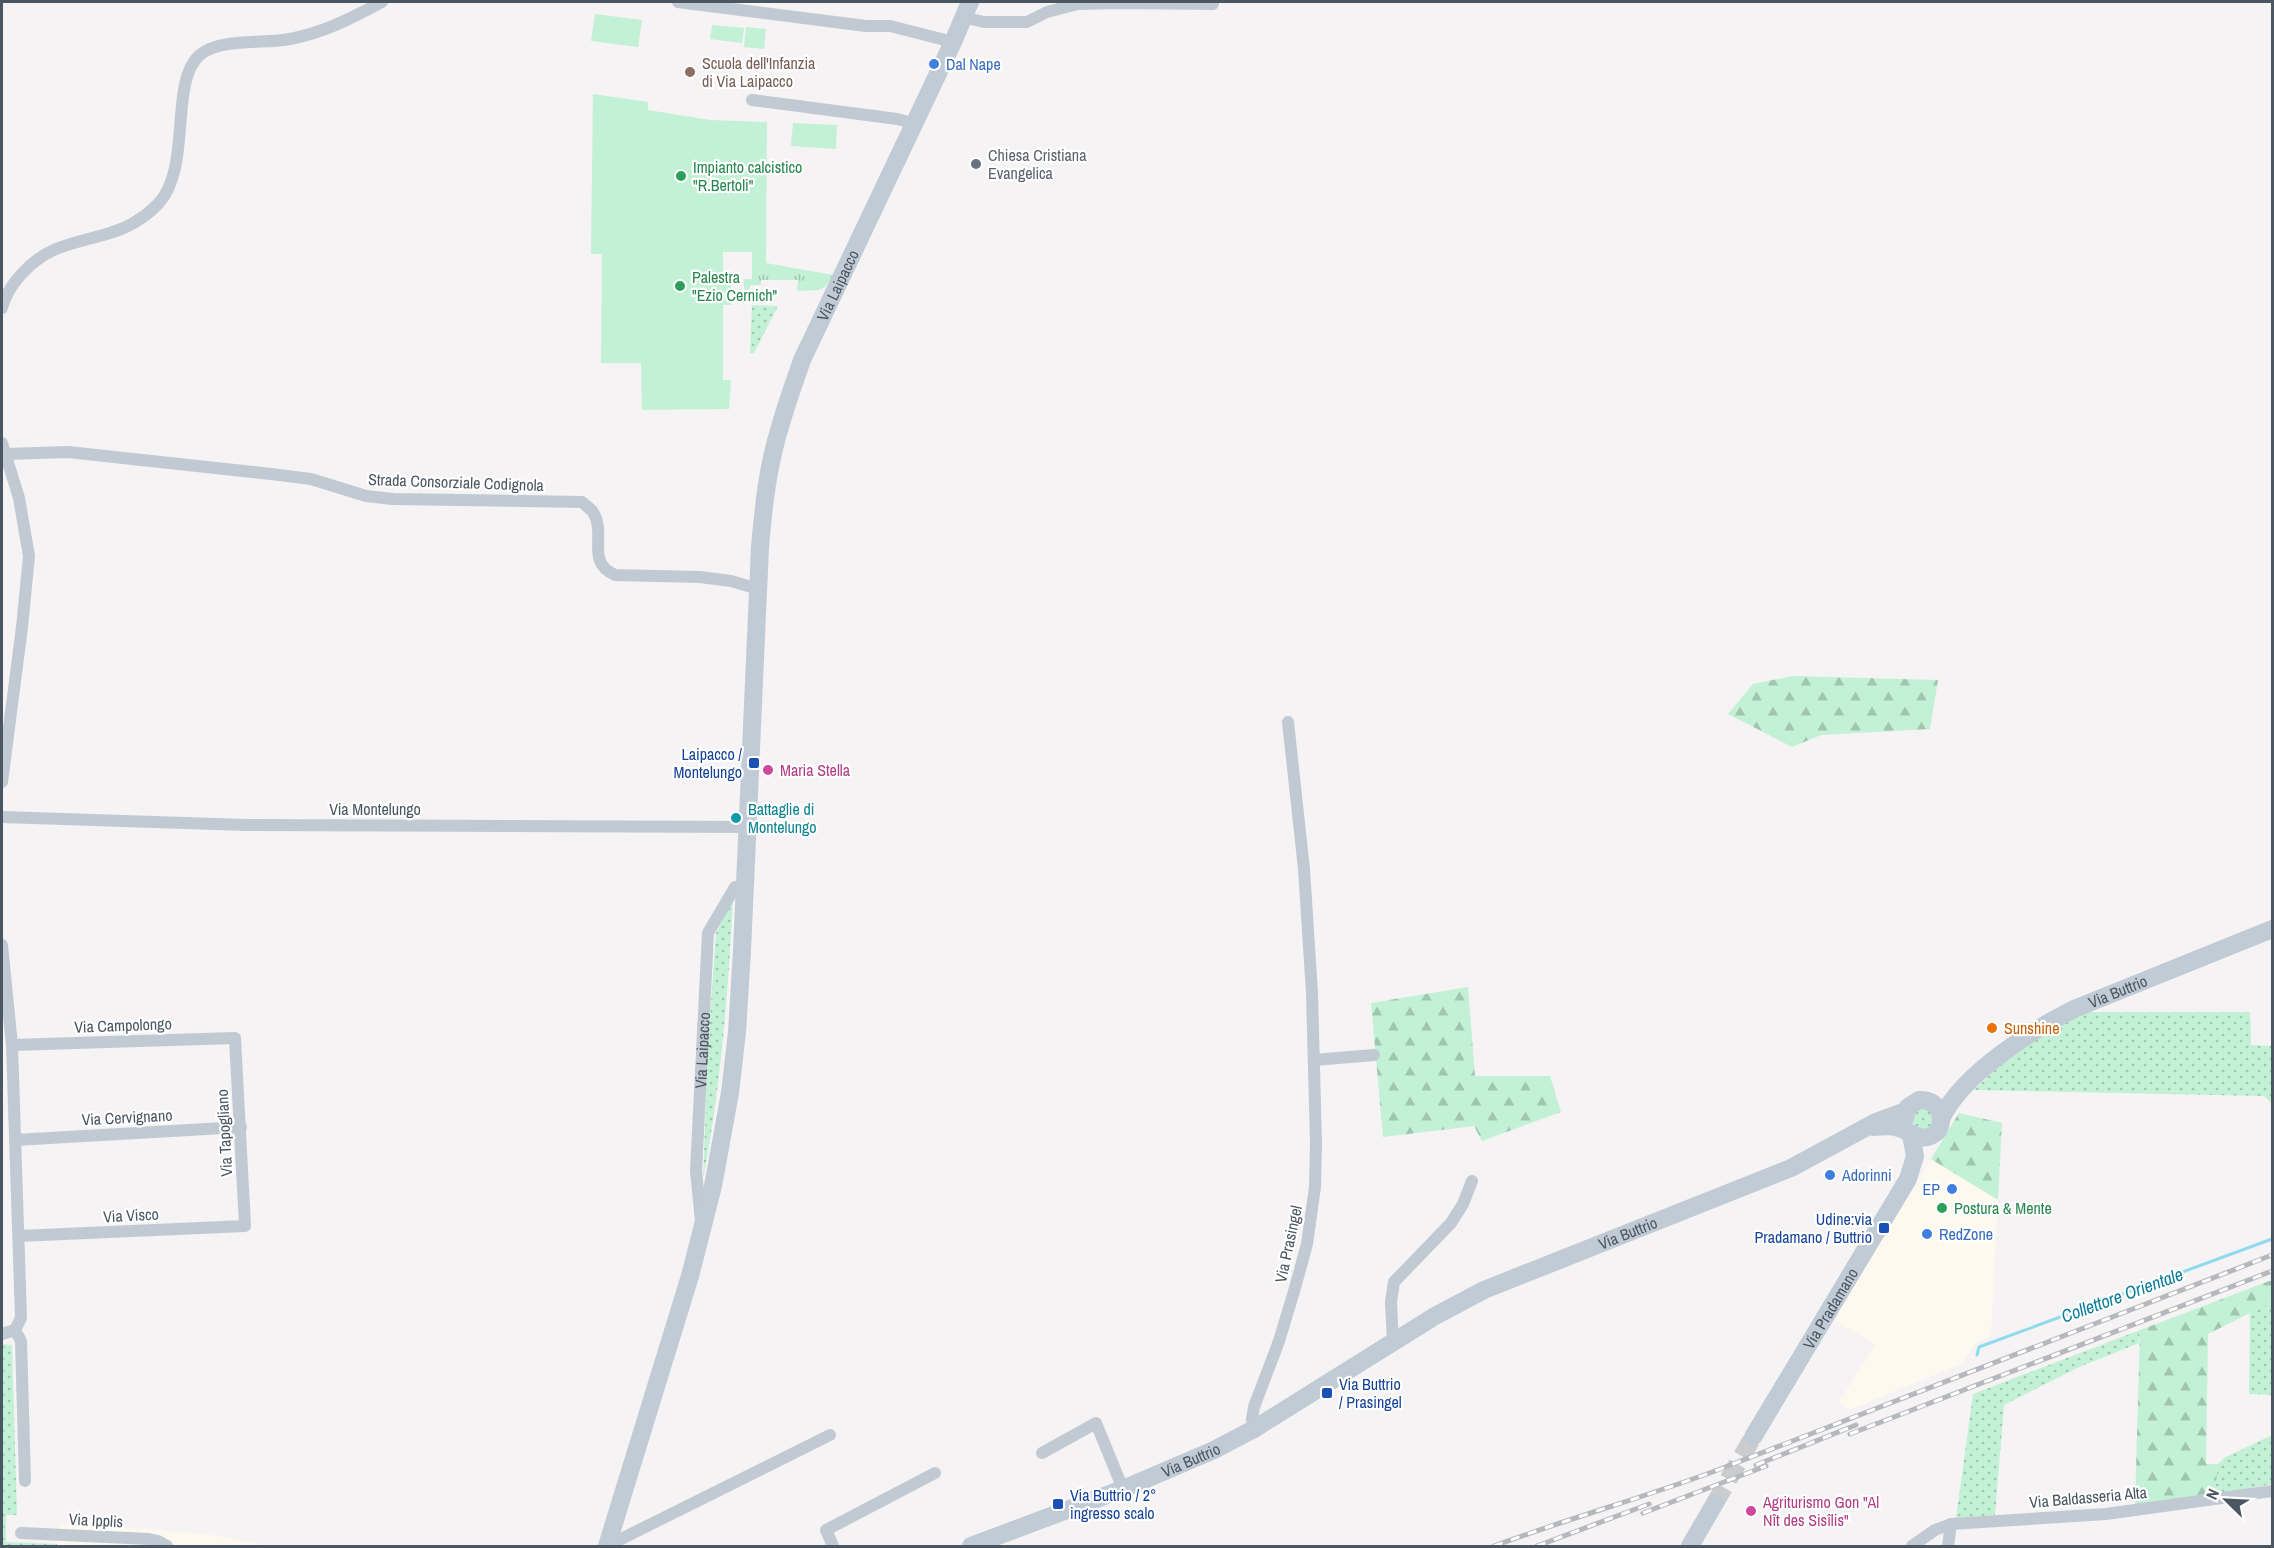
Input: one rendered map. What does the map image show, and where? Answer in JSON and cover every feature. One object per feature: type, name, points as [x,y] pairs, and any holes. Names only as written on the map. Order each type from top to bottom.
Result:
[{"type":"street","points":[[2,308],[15,282],[34,263],[55,250],[120,231],[144,217],[160,201],[168,188],[179,153],[185,82],[200,54],[216,46],[290,39],[335,27],[382,2]]},
{"type":"street","points":[[678,2],[866,26],[890,27],[953,42]]},
{"type":"street","points":[[967,9],[984,22],[1027,22],[1046,7],[1119,3],[1213,4]]},
{"type":"street","name":"Via Laipacco","points":[[607,1546],[690,1276],[713,1186],[730,1093],[737,1032],[746,886],[758,587],[766,492],[774,450],[802,360],[967,9]]},
{"type":"street","points":[[753,100],[913,123]]},
{"type":"street","points":[[2,782],[29,556],[19,498],[3,448]]},
{"type":"street","name":"Strada Consorziale Codignola","points":[[3,448],[68,452],[311,479],[366,496],[393,500],[582,502],[592,511],[597,524],[599,561],[603,570],[615,575],[731,580],[758,587]]},
{"type":"street","name":"Via Prasingel","points":[[1254,1429],[1252,1419],[1254,1407],[1287,1316],[1307,1244],[1314,1203],[1316,1143],[1312,993],[1304,869],[1288,722]]},
{"type":"street","name":"Via Montelungo","points":[[2,817],[246,825],[748,827]]},
{"type":"street","name":"Via Laipacco","points":[[701,1231],[696,1171],[708,933],[735,887],[746,886]]},
{"type":"street","name":"Via Buttrio","points":[[971,1546],[1123,1489],[1214,1450],[1254,1429],[1435,1316],[1484,1290],[1791,1167],[1876,1122],[1906,1111],[1911,1104],[1943,1094],[1975,1076],[2036,1031],[2074,1009],[2272,929]]},
{"type":"street","points":[[2,945],[12,1045],[21,1318],[15,1330],[2,1334]]},
{"type":"street","name":"Via Campolongo","points":[[12,1045],[235,1038]]},
{"type":"street","name":"Via Tapogliano","points":[[235,1038],[245,1226]]},
{"type":"street","points":[[1314,1060],[1374,1055]]},
{"type":"street","name":"Via Buttrio","points":[[1867,1128],[1890,1126],[1921,1138],[1935,1134],[1953,1098],[1975,1076]]},
{"type":"street","points":[[1923,1100],[1936,1105],[1942,1117]]},
{"type":"street","points":[[1906,1111],[1904,1122],[1910,1133]]},
{"type":"street","name":"Via Cervignano","points":[[15,1140],[240,1127]]},
{"type":"street","name":"Via Pradamano","points":[[1908,1179],[1915,1156],[1910,1133]]},
{"type":"street","name":"Via Pradamano","points":[[1753,1437],[1908,1179],[1917,1168],[1935,1134]]},
{"type":"street","points":[[1393,1343],[1391,1302],[1394,1282],[1451,1223],[1463,1204],[1472,1181]]},
{"type":"street","name":"Via Visco","points":[[19,1236],[245,1226]]},
{"type":"street","points":[[15,1330],[21,1341],[25,1481]]},
{"type":"street","points":[[1042,1454],[1096,1423],[1123,1489]]},
{"type":"street","name":"Via Laipacco","points":[[607,1546],[830,1435]]},
{"type":"street","points":[[832,1546],[826,1530],[935,1473]]},
{"type":"street","name":"Via Baldasseria Alta","points":[[1912,1546],[1935,1530],[1951,1524],[2106,1514],[2272,1491]]},
{"type":"street","points":[[1690,1546],[1715,1503]]},
{"type":"street","points":[[1948,1546],[1951,1524]]},
{"type":"street","name":"Via Ipplis","points":[[21,1533],[149,1539],[167,1546]]},
{"type":"shaded area","points":[[1931,1159],[1998,1200],[1991,1336],[1975,1343],[1963,1363],[1849,1410],[1838,1403],[1876,1345],[1833,1319]]},
{"type":"shaded area","points":[[60,1524],[186,1532],[266,1546],[57,1546]]},
{"type":"green space","points":[[595,14],[642,20],[638,47],[591,41]]},
{"type":"green space","points":[[712,25],[744,28],[742,43],[710,39]]},
{"type":"green space","points":[[746,27],[766,29],[764,49],[744,47]]},
{"type":"green space","points":[[593,94],[648,102],[648,110],[710,120],[767,122],[766,252],[723,252],[723,281],[731,281],[731,305],[723,305],[723,380],[731,380],[729,409],[642,410],[641,363],[601,363],[602,254],[591,254]]},
{"type":"green space","points":[[793,123],[837,125],[836,149],[791,146]]},
{"type":"green space","points":[[752,252],[766,252],[766,263],[833,275],[827,285],[815,290],[797,291],[798,280],[761,280],[761,285],[750,285],[750,291],[744,290],[744,279],[752,279]]},
{"type":"green space","points":[[752,305],[778,306],[754,353],[750,353]]},
{"type":"green space","points":[[1793,676],[1938,680],[1930,729],[1821,735],[1792,747],[1728,714],[1753,684]]},
{"type":"green space","points":[[733,898],[723,1039],[715,1109],[703,1179],[708,1046],[716,933]]},
{"type":"green space","points":[[1468,987],[1475,1076],[1550,1076],[1561,1112],[1482,1141],[1474,1126],[1383,1137],[1371,1003]]},
{"type":"green space","points":[[2078,1012],[2250,1012],[2251,1045],[2272,1046],[2272,1103],[2264,1096],[1974,1090],[2010,1056]]},
{"type":"green space","points":[[1921,1107],[1933,1111],[1933,1128],[1915,1130],[1910,1119]]},
{"type":"green space","points":[[1959,1113],[2002,1123],[1998,1200],[1931,1159]]},
{"type":"green space","points":[[2272,1280],[2272,1302],[2208,1334],[2206,1464],[2218,1464],[2215,1494],[2135,1505],[2140,1330]]},
{"type":"green space","points":[[2272,1302],[2272,1395],[2249,1394],[2250,1313]]},
{"type":"green space","points":[[2140,1330],[2139,1343],[2077,1368],[2004,1405],[1995,1515],[1956,1518],[1973,1394]]},
{"type":"green space","points":[[2,1344],[12,1345],[17,1515],[6,1515],[6,1542],[57,1544],[57,1546],[2,1546]]},
{"type":"green space","points":[[2272,1435],[2272,1484],[2215,1494],[2218,1464],[2224,1458]]},
{"type":"waterway","name":"Collettore Orientale","points":[[1977,1355],[1979,1347],[2272,1239]]},
{"type":"tunnel","points":[[1715,1503],[1753,1437]]},
{"type":"railway","points":[[1494,1546],[1715,1471],[2272,1255]]},
{"type":"railway","points":[[1850,1434],[2272,1271]]},
{"type":"railway","points":[[1756,1465],[1856,1425]]},
{"type":"railway","points":[[1643,1513],[1766,1466]]},
{"type":"railway","points":[[1537,1546],[1649,1504]]},
{"type":"place","name":"Dal Nape","points":[[934,64]]},
{"type":"place","name":"Scuola dell'Infanzia di Via Laipacco","points":[[690,72]]},
{"type":"place","name":"Chiesa Cristiana Evangelica","points":[[976,164]]},
{"type":"place","name":"Impianto calcistico \"R.Bertoli\"","points":[[681,176]]},
{"type":"place","name":"Palestra \"Ezio Cernich\"","points":[[680,286]]},
{"type":"place","name":"Laipacco / Montelungo","points":[[754,763]]},
{"type":"place","name":"Maria Stella","points":[[768,770]]},
{"type":"place","name":"Battaglie di Montelungo","points":[[736,818]]},
{"type":"place","name":"Sunshine","points":[[1992,1028]]},
{"type":"place","name":"Adorinni","points":[[1830,1175]]},
{"type":"place","name":"EP","points":[[1952,1189]]},
{"type":"place","name":"Postura & Mente","points":[[1942,1208]]},
{"type":"place","name":"Udine:via Pradamano / Buttrio","points":[[1884,1228]]},
{"type":"place","name":"RedZone","points":[[1927,1234]]},
{"type":"place","name":"Via Buttrio / Prasingel","points":[[1327,1393]]},
{"type":"place","name":"Via Buttrio / 2° ingresso scalo","points":[[1058,1504]]},
{"type":"place","name":"Agriturismo Gon \"Al Nît des Sisîlis\"","points":[[1751,1511]]}]
